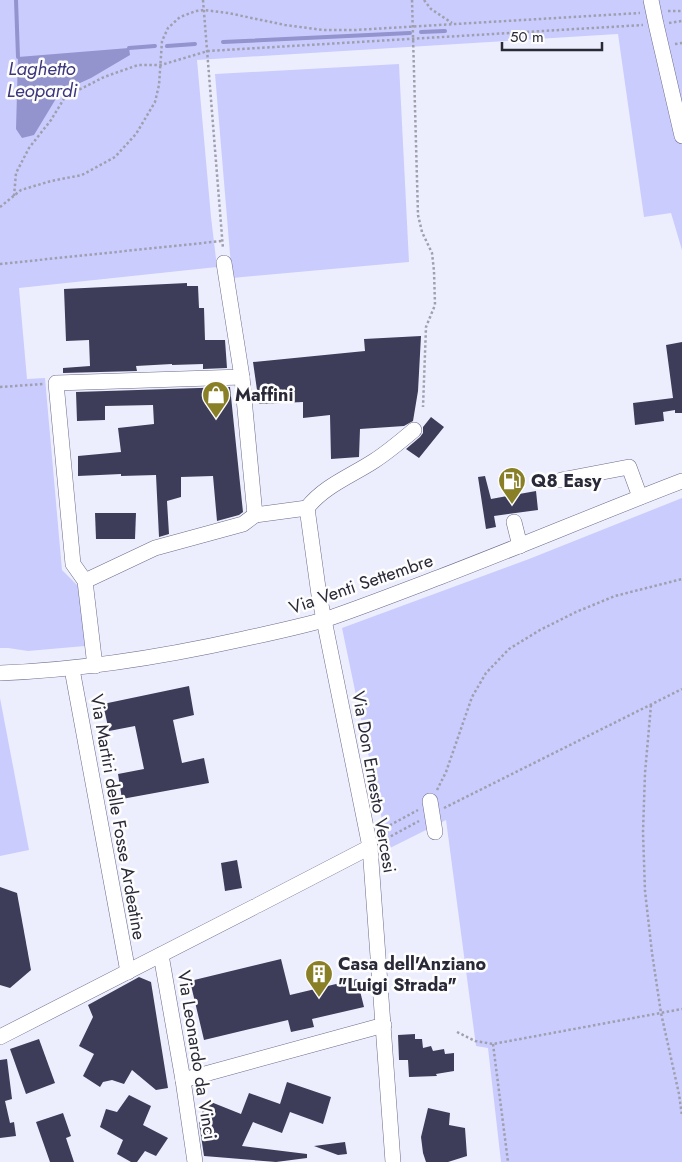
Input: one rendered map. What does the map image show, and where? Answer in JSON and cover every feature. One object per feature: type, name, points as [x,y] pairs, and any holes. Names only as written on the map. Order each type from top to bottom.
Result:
[{"type":"street","points":[[653,12],[682,136]]},
{"type":"street","points":[[224,263],[242,377],[255,514]]},
{"type":"street","points":[[95,666],[85,581],[73,564],[56,383],[242,377]]},
{"type":"street","points":[[85,581],[155,548],[243,524],[255,514],[307,508],[313,500],[337,482],[373,461],[414,430]]},
{"type":"street","points":[[561,480],[629,467],[640,497]]},
{"type":"street","name":"Via Venti Settembre","points":[[0,673],[72,669],[188,651],[325,619],[389,597],[520,546],[682,480]]},
{"type":"street","name":"Via Don Ernesto Vercesi","points":[[307,508],[319,595],[369,841],[393,1162]]},
{"type":"street","points":[[514,522],[520,546]]},
{"type":"street","name":"Via Venti Settembre","points":[[0,663],[38,671]]},
{"type":"street","name":"Via Martiri delle Fosse Ardeatine","points":[[72,669],[128,972]]},
{"type":"street","points":[[431,807],[435,832]]},
{"type":"street","points":[[0,1037],[256,906],[369,841]]},
{"type":"street","name":"Via Leonardo da Vinci","points":[[161,955],[195,1162]]},
{"type":"street","points":[[183,1080],[384,1026]]},
{"type":"path","points":[[203,0],[224,263]]},
{"type":"path","points":[[412,0],[418,215],[422,232],[432,253],[435,305],[426,327],[423,407]]},
{"type":"path","points":[[424,0],[431,9],[453,24]]},
{"type":"path","points":[[0,207],[21,190],[50,181],[82,175],[115,157],[136,134],[155,102],[159,84],[162,41],[168,28],[180,17],[196,11],[228,13],[285,25],[323,30],[354,30],[682,11]]},
{"type":"path","points":[[14,196],[16,173],[29,148],[51,120],[65,97],[104,77],[138,65],[161,65],[208,51],[413,39],[653,12],[682,21]]},
{"type":"path","points":[[675,44],[682,43]]},
{"type":"path","points":[[0,264],[222,241]]},
{"type":"path","points":[[0,387],[56,383]]},
{"type":"path","points":[[431,807],[433,798],[446,772],[472,697],[486,673],[509,650],[540,630],[576,612],[616,596],[682,579]]},
{"type":"path","points":[[369,841],[431,807],[682,689]]},
{"type":"path","points":[[651,705],[645,773],[643,832],[645,891],[661,1013],[682,1116]]},
{"type":"path","points":[[369,841],[385,829],[410,815],[423,808],[431,807]]},
{"type":"path","points":[[457,1032],[475,1041],[493,1044],[682,1009]]},
{"type":"path","points":[[493,1044],[508,1162]]},
{"type":"shaded area","points":[[0,0],[682,0],[682,250],[671,213],[644,217],[618,34],[197,60],[217,267],[19,288],[27,379],[45,378],[62,570],[79,587],[85,646],[28,651],[0,648]]},
{"type":"shaded area","points":[[399,64],[409,262],[232,278],[215,74]]},
{"type":"shaded area","points":[[682,498],[682,1162],[501,1162],[488,1048],[476,1046],[446,820],[388,849],[342,628],[529,559]]},
{"type":"shaded area","points":[[0,698],[29,850],[0,856]]},
{"type":"water","name":"Laghetto Leopardi","points":[[129,48],[130,55],[91,78],[69,88],[57,97],[34,135],[22,138],[16,129],[18,57]]},
{"type":"building","points":[[187,283],[187,286],[198,286],[199,308],[204,308],[205,340],[225,340],[227,368],[203,369],[203,364],[172,364],[136,366],[137,371],[63,373],[63,368],[90,366],[89,340],[66,341],[64,289]]},
{"type":"building","points":[[421,336],[418,391],[413,421],[404,426],[360,429],[359,457],[331,459],[330,415],[303,418],[303,402],[259,404],[253,362],[365,351],[364,339]]},
{"type":"building","points":[[682,342],[682,413],[675,413],[675,410],[663,412],[664,421],[635,425],[633,403],[673,398],[666,345]]},
{"type":"building","points":[[230,387],[243,512],[239,515],[217,521],[213,476],[181,477],[181,497],[167,501],[169,534],[159,537],[156,475],[78,476],[78,456],[121,452],[118,428],[154,424],[153,405],[105,406],[105,420],[77,421],[76,392]]},
{"type":"building","points":[[431,417],[444,427],[419,458],[406,449],[420,437],[423,433],[423,427]]},
{"type":"building","points":[[485,476],[491,499],[536,491],[538,510],[494,516],[496,527],[486,529],[478,477]]},
{"type":"building","points":[[95,513],[136,513],[135,539],[96,539]]},
{"type":"building","points":[[189,686],[194,715],[173,720],[182,763],[204,758],[209,783],[122,799],[118,774],[144,769],[135,726],[109,731],[103,704]]},
{"type":"building","points":[[237,860],[242,888],[225,891],[221,863]]},
{"type":"building","points":[[0,887],[17,893],[31,970],[10,988],[0,985]]},
{"type":"building","name":"Casa dell'Anziano \"Luigi Strada\"","points":[[281,959],[290,995],[357,979],[364,1007],[312,1019],[314,1027],[291,1032],[288,1020],[204,1040],[190,981]]},
{"type":"building","points":[[139,977],[151,982],[168,1088],[156,1090],[132,1070],[124,1084],[112,1080],[103,1082],[100,1087],[83,1076],[94,1054],[79,1046],[93,1017],[88,1005]]},
{"type":"building","points":[[415,1034],[415,1039],[422,1039],[423,1048],[431,1046],[433,1051],[444,1049],[445,1054],[454,1053],[454,1071],[436,1074],[437,1076],[409,1077],[408,1060],[399,1060],[398,1035]]},
{"type":"building","points":[[39,1039],[55,1083],[26,1094],[10,1049]]},
{"type":"building","points":[[7,1059],[12,1099],[5,1101],[10,1123],[14,1122],[16,1136],[0,1138],[0,1060]]},
{"type":"building","points":[[287,1082],[331,1097],[323,1124],[290,1112],[282,1133],[253,1122],[242,1146],[307,1154],[307,1158],[276,1162],[204,1156],[199,1123],[206,1100],[241,1114],[249,1093],[280,1104]]},
{"type":"building","points":[[129,1095],[151,1106],[143,1125],[168,1138],[156,1156],[145,1151],[137,1162],[131,1162],[117,1154],[123,1140],[100,1127],[106,1109],[117,1112]]},
{"type":"building","points":[[428,1108],[450,1113],[449,1125],[465,1128],[467,1156],[448,1162],[426,1162],[421,1137]]},
{"type":"building","points":[[63,1113],[71,1136],[66,1138],[74,1162],[50,1162],[36,1122]]},
{"type":"building","points":[[345,1142],[347,1154],[338,1155],[314,1146]]},
{"type":"waterway","points":[[16,0],[18,57]]},
{"type":"waterway","points":[[421,32],[445,31]]},
{"type":"waterway","points":[[223,42],[410,33]]},
{"type":"waterway","points":[[167,46],[195,44]]},
{"type":"waterway","points":[[129,48],[155,46]]},
{"type":"place","name":"Maffini","points":[[216,419]]},
{"type":"place","name":"Q8 Easy","points":[[512,505]]},
{"type":"place","name":"Casa dell'Anziano \"Luigi Strada\"","points":[[319,998]]}]
